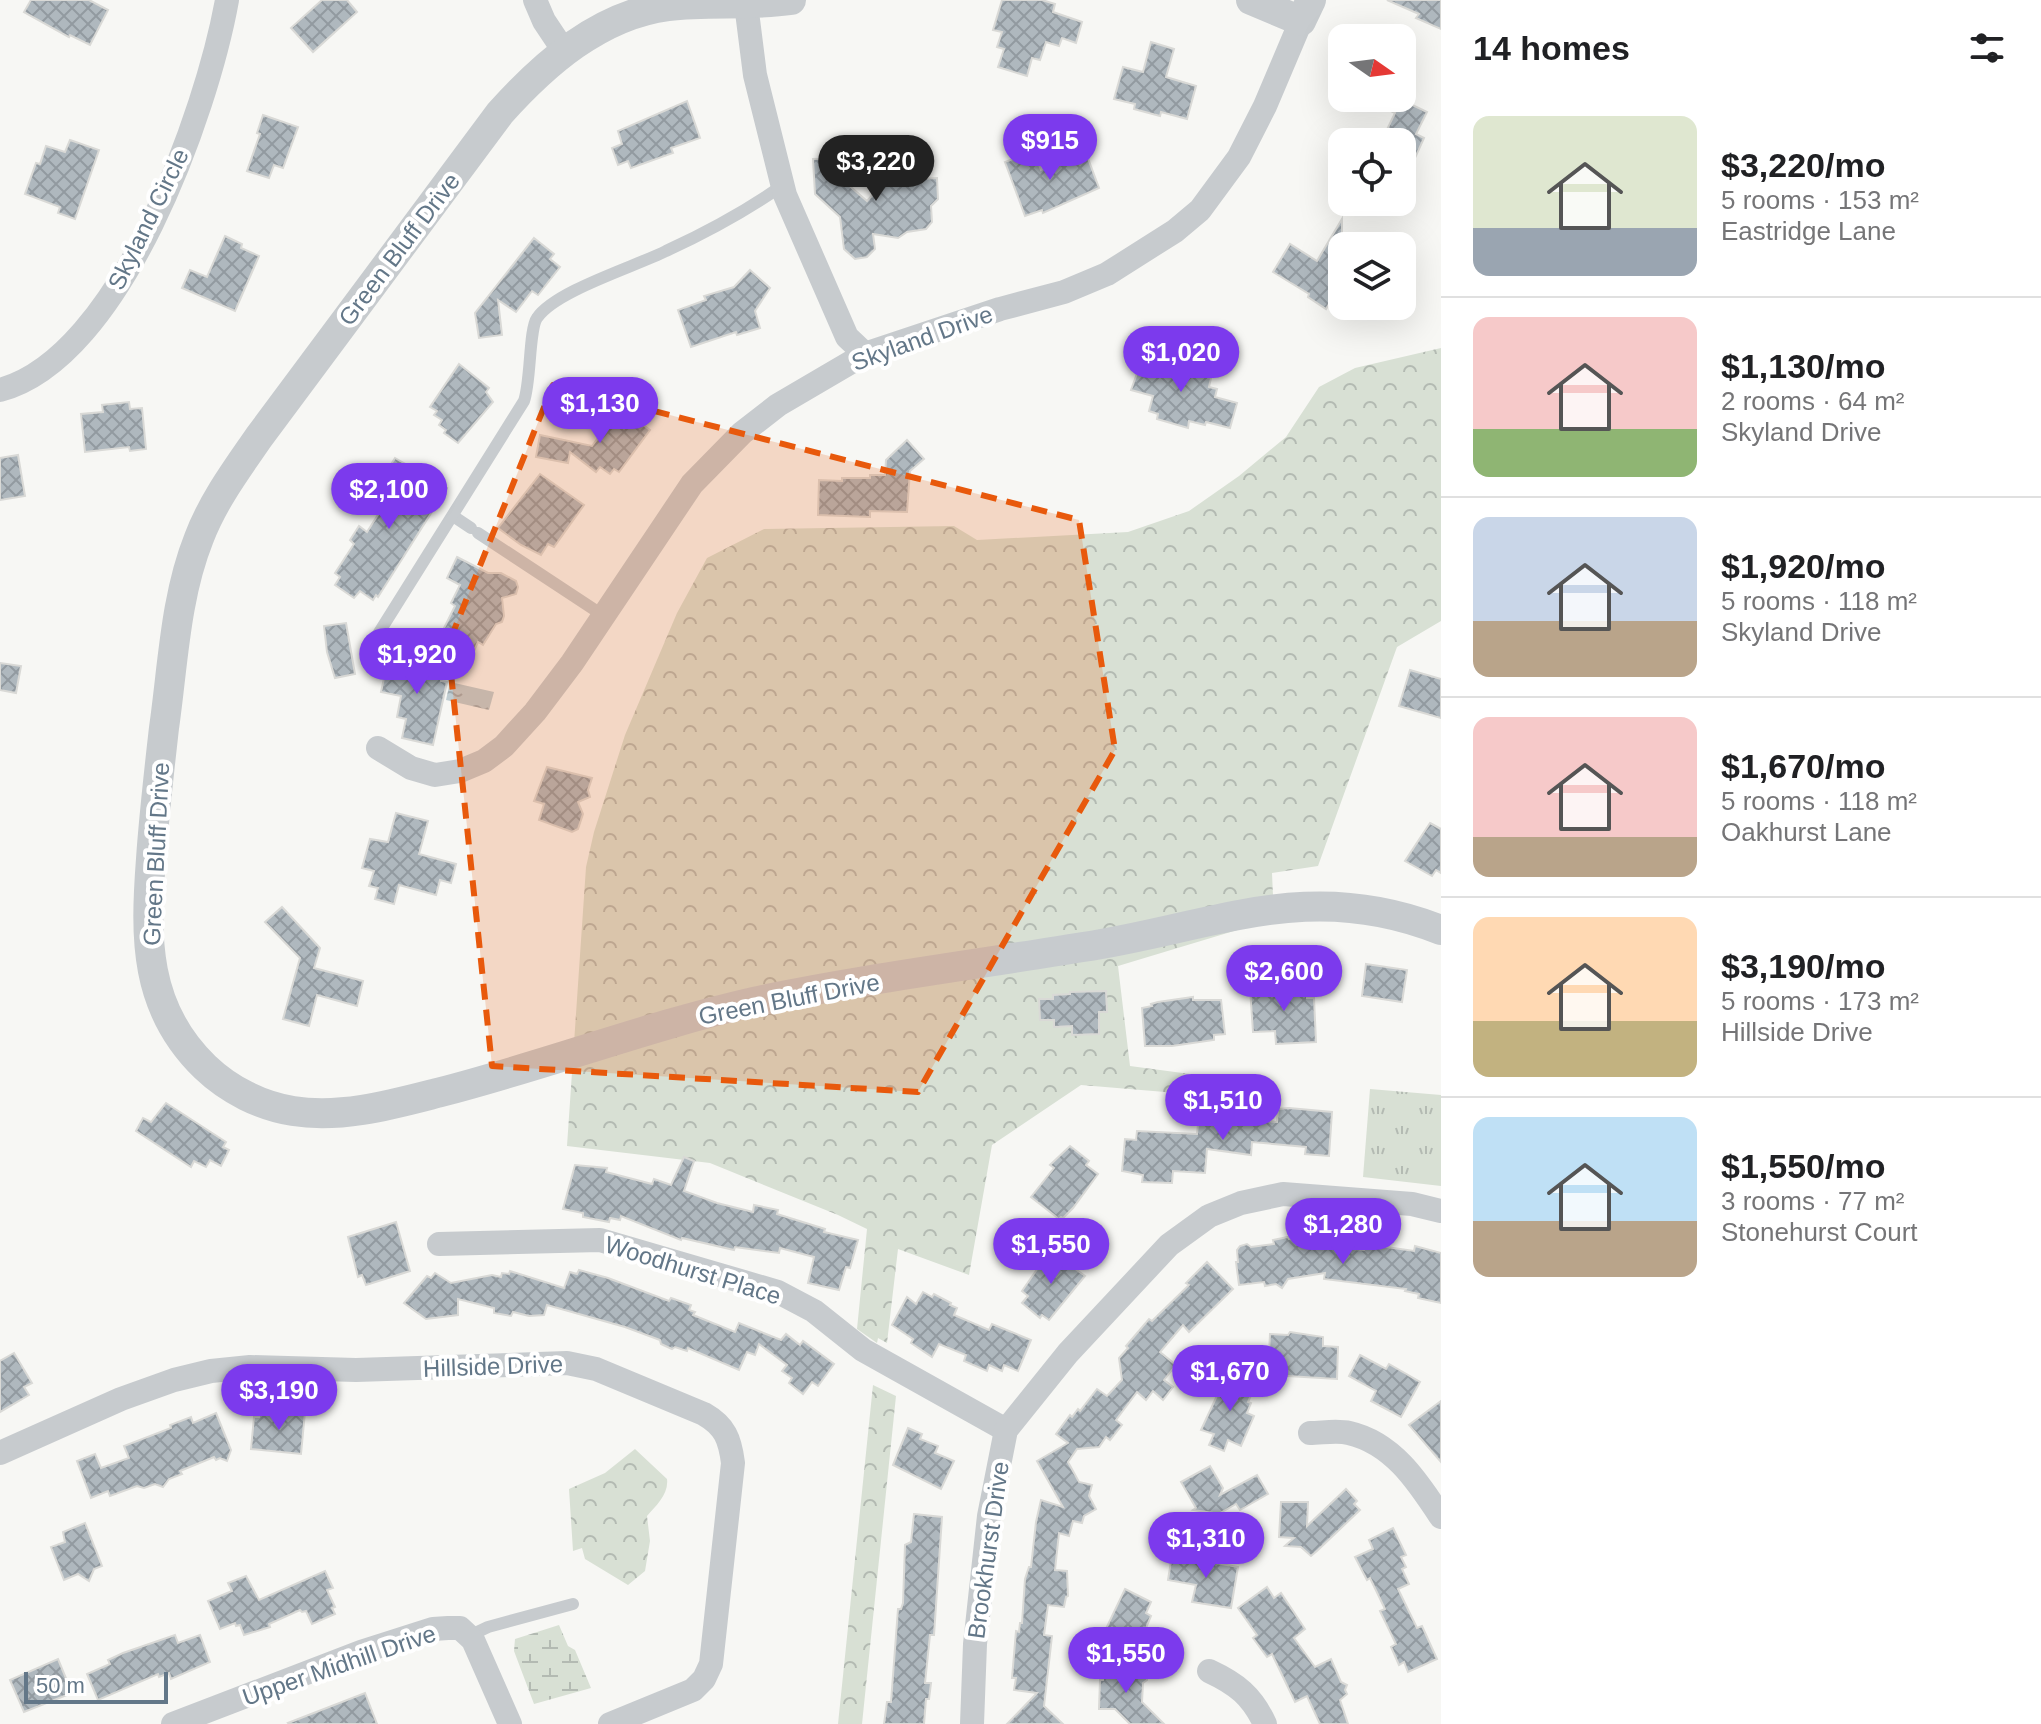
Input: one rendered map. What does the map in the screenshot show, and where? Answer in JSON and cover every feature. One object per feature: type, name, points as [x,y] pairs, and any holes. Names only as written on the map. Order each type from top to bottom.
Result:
[{"type":"street","name":"Skyland Circle","points":[[0,390],[26,381],[82,333],[131,260],[177,166],[197,112],[212,70],[227,0]]},
{"type":"street","points":[[535,0],[544,21],[564,51]]},
{"type":"street","name":"Green Bluff Drive","points":[[791,0],[655,9],[593,33],[564,51],[529,81],[500,113],[225,487],[199,537],[180,602],[155,799],[147,916],[149,953],[157,991],[182,1042],[202,1064],[234,1090],[294,1111],[343,1112],[416,1098],[498,1077],[753,1002],[1130,940],[1267,909],[1311,905],[1351,906],[1441,930]]},
{"type":"street","points":[[1251,0],[1306,11]]},
{"type":"street","points":[[746,4],[755,75],[783,185],[847,337],[865,354]]},
{"type":"street","name":"Skyland Drive","points":[[378,748],[411,768],[435,775],[460,771],[484,761],[504,746],[535,712],[604,616],[692,484],[721,454],[778,405],[865,354],[1000,309],[1064,292],[1120,267],[1175,231],[1200,210],[1239,157],[1306,11]]},
{"type":"street","name":"Brookhurst Drive","points":[[972,1724],[975,1644],[987,1532],[1006,1430],[1068,1353],[1169,1245],[1209,1216],[1241,1203],[1283,1194],[1412,1204],[1441,1211]]},
{"type":"street","name":"Woodhurst Place","points":[[439,1244],[600,1240],[778,1292],[814,1311],[863,1350],[1006,1430]]},
{"type":"street","name":"Hillside Drive","points":[[0,1453],[149,1388],[211,1371],[250,1367],[356,1370],[567,1363],[596,1369],[704,1414],[719,1423],[726,1433],[731,1443],[733,1463],[711,1664],[704,1679],[683,1696],[610,1724]]},
{"type":"street","points":[[1310,1433],[1346,1432],[1383,1449],[1410,1471],[1441,1517]]},
{"type":"street","name":"Upper Midhill Drive","points":[[173,1724],[205,1718],[361,1652],[433,1629],[465,1632]]},
{"type":"street","points":[[465,1632],[473,1640],[510,1724]]},
{"type":"street","points":[[1209,1671],[1235,1683],[1258,1708],[1265,1724]]},
{"type":"lane","points":[[375,639],[524,401],[529,387],[534,320],[551,302],[666,252],[747,210],[783,185]]},
{"type":"lane","points":[[453,516],[604,616]]},
{"type":"lane","points":[[465,1632],[573,1604]]},
{"type":"highlighted area","points":[[553,385],[1079,520],[1115,750],[918,1092],[492,1066],[448,645]]},
{"type":"green space","points":[[1441,348],[1441,621],[1397,647],[1318,866],[1272,873],[1274,919],[1118,966],[1130,1066],[1190,1074],[1189,1094],[1081,1085],[992,1145],[969,1275],[898,1249],[887,1343],[878,1338],[877,1343],[857,1329],[867,1229],[710,1163],[567,1146],[586,867],[594,832],[625,735],[677,613],[707,558],[764,529],[954,526],[977,540],[1128,532],[1189,511],[1239,476],[1286,437],[1319,387],[1355,368]]},
{"type":"green space","points":[[1370,1089],[1441,1095],[1441,1186],[1363,1177]]},
{"type":"green space","points":[[873,1385],[896,1396],[862,1724],[838,1724]]},
{"type":"green space","points":[[635,1449],[667,1479],[667,1484],[661,1499],[647,1516],[650,1541],[645,1571],[628,1585],[585,1559],[582,1548],[573,1551],[569,1489],[605,1473]]},
{"type":"green space","points":[[559,1625],[568,1646],[575,1650],[591,1688],[534,1704],[514,1651],[515,1639]]},
{"type":"water","points":[[450,682],[494,692],[489,710],[446,700]]},
{"type":"building","points":[[31,0],[89,0],[108,10],[90,45],[24,12]]},
{"type":"building","points":[[322,0],[347,0],[357,12],[313,52],[291,28]]},
{"type":"building","points":[[1002,0],[1042,0],[1055,4],[1053,12],[1082,22],[1076,43],[1062,38],[1059,46],[1046,42],[1040,60],[1032,58],[1027,76],[998,67],[1004,49],[997,47],[1002,32],[993,30]]},
{"type":"building","points":[[1387,0],[1441,0],[1441,29],[1416,18],[1419,14]]},
{"type":"building","points":[[1151,42],[1174,49],[1166,77],[1196,86],[1187,119],[1134,109],[1135,104],[1114,99],[1123,67],[1143,72]]},
{"type":"building","points":[[687,101],[700,138],[671,148],[673,153],[631,168],[628,161],[618,165],[612,148],[622,144],[618,131]]},
{"type":"building","points":[[1416,107],[1427,112],[1416,134],[1416,128],[1388,128],[1395,113],[1416,112]]},
{"type":"building","points":[[263,115],[298,127],[283,168],[274,165],[269,178],[247,171]]},
{"type":"building","points":[[1416,134],[1424,138],[1416,156]]},
{"type":"building","points":[[70,140],[99,150],[75,219],[58,213],[60,207],[25,194],[46,146],[65,152]]},
{"type":"building","points":[[893,148],[904,157],[906,180],[937,178],[938,199],[931,206],[932,222],[926,229],[907,232],[898,238],[873,234],[875,249],[867,257],[855,259],[844,249],[840,217],[815,194],[813,159],[844,158],[845,182],[867,201],[884,182],[883,153]]},
{"type":"building","points":[[1034,151],[1041,170],[1086,153],[1099,188],[1043,213],[1042,210],[1025,216],[1005,162]]},
{"type":"building","points":[[1342,219],[1342,232],[1334,232]]},
{"type":"building","points":[[225,236],[259,256],[235,311],[182,288],[190,270],[207,277]]},
{"type":"building","points":[[534,238],[554,254],[550,259],[560,267],[538,295],[532,291],[516,312],[498,300],[502,335],[479,338],[475,313]]},
{"type":"building","points":[[1328,243],[1326,309],[1308,297],[1309,294],[1273,272],[1290,244],[1317,261]]},
{"type":"building","points":[[750,270],[770,288],[755,311],[760,328],[737,335],[736,332],[691,347],[678,310],[706,300],[704,296],[734,287]]},
{"type":"building","points":[[1144,354],[1193,364],[1190,373],[1211,378],[1209,387],[1217,389],[1215,397],[1237,403],[1230,428],[1189,421],[1188,428],[1157,419],[1158,414],[1149,411],[1153,396],[1131,390]]},
{"type":"building","points":[[459,364],[489,388],[486,392],[493,402],[458,443],[444,433],[446,430],[439,425],[442,420],[434,415],[437,411],[430,407]]},
{"type":"building","points":[[129,402],[130,409],[142,408],[146,449],[130,451],[129,447],[85,452],[81,414],[103,412],[102,405]]},
{"type":"building","points":[[620,408],[650,430],[619,472],[614,469],[610,474],[600,467],[596,472],[570,452],[568,463],[536,457],[540,435],[592,446]]},
{"type":"building","points":[[907,440],[924,459],[910,471],[907,512],[870,511],[870,517],[818,515],[819,480],[842,481],[842,478],[885,475],[886,460]]},
{"type":"building","points":[[18,455],[25,496],[0,500],[0,458]]},
{"type":"building","points":[[395,458],[426,473],[447,488],[378,597],[376,595],[373,600],[360,591],[354,598],[335,585],[340,577],[335,573],[354,544],[350,540],[359,526],[367,532],[388,499],[380,494],[388,480],[383,477]]},
{"type":"building","points":[[540,474],[584,505],[554,547],[548,544],[541,555],[498,528]]},
{"type":"building","points":[[457,557],[488,573],[501,573],[516,581],[518,587],[516,594],[502,598],[502,622],[496,624],[483,645],[478,642],[474,651],[441,634],[455,606],[451,603],[460,585],[447,578]]},
{"type":"building","points":[[346,623],[355,674],[335,678],[327,652],[324,626]]},
{"type":"building","points":[[389,655],[427,665],[428,660],[445,664],[441,681],[447,682],[433,745],[402,738],[406,719],[397,717],[401,696],[381,692]]},
{"type":"building","points":[[0,663],[21,666],[16,693],[0,690]]},
{"type":"building","points":[[1410,670],[1441,679],[1441,718],[1399,706]]},
{"type":"building","points":[[547,767],[592,778],[588,790],[590,797],[578,802],[583,814],[578,829],[572,832],[539,820],[544,804],[534,801]]},
{"type":"building","points":[[396,813],[428,821],[419,854],[456,864],[451,883],[440,880],[436,895],[399,885],[394,904],[375,899],[378,888],[369,886],[374,871],[362,868],[370,839],[388,842]]},
{"type":"building","points":[[1430,823],[1441,829],[1441,873],[1436,870],[1432,876],[1405,861]]},
{"type":"building","points":[[282,907],[320,948],[314,968],[363,981],[357,1006],[317,995],[309,1026],[283,1019],[300,958],[265,922]]},
{"type":"building","points":[[1366,964],[1407,970],[1402,1002],[1362,996]]},
{"type":"building","points":[[1307,985],[1307,998],[1314,998],[1316,1042],[1276,1044],[1275,1031],[1253,1032],[1250,988]]},
{"type":"building","points":[[1106,991],[1107,1012],[1099,1012],[1099,1034],[1072,1035],[1072,1026],[1054,1027],[1054,1020],[1040,1020],[1039,999],[1053,999],[1053,995],[1070,992]]},
{"type":"building","points":[[1193,997],[1193,1000],[1221,1000],[1225,1034],[1214,1035],[1214,1040],[1145,1046],[1142,1008],[1158,1002]]},
{"type":"building","points":[[166,1103],[226,1142],[223,1147],[229,1150],[221,1166],[210,1160],[206,1167],[194,1161],[191,1167],[136,1131],[143,1118],[151,1122]]},
{"type":"building","points":[[1278,1109],[1332,1112],[1329,1156],[1305,1154],[1306,1147],[1252,1142],[1251,1155],[1207,1149],[1205,1173],[1173,1171],[1172,1183],[1142,1182],[1143,1175],[1122,1171],[1125,1139],[1136,1140],[1137,1131],[1197,1134],[1199,1115],[1277,1122]]},
{"type":"building","points":[[1070,1146],[1089,1161],[1086,1165],[1098,1174],[1073,1208],[1059,1219],[1031,1197],[1054,1168],[1050,1165]]},
{"type":"building","points":[[684,1157],[694,1161],[684,1191],[753,1212],[754,1205],[778,1210],[777,1214],[825,1229],[824,1232],[858,1240],[850,1268],[846,1267],[839,1290],[808,1283],[814,1257],[780,1248],[779,1253],[735,1247],[734,1250],[681,1240],[621,1216],[620,1220],[610,1218],[609,1222],[563,1209],[575,1165],[607,1168],[606,1172],[652,1184],[654,1179],[671,1185]]},
{"type":"building","points":[[396,1222],[410,1271],[366,1285],[362,1275],[358,1277],[348,1237]]},
{"type":"building","points":[[1306,1237],[1307,1245],[1364,1250],[1365,1244],[1414,1251],[1415,1246],[1441,1253],[1441,1303],[1418,1298],[1419,1294],[1406,1289],[1324,1279],[1325,1273],[1288,1279],[1282,1288],[1276,1284],[1265,1286],[1264,1282],[1239,1285],[1236,1262],[1240,1246],[1274,1244],[1273,1240]]},
{"type":"building","points":[[1056,1255],[1085,1276],[1049,1320],[1042,1315],[1040,1318],[1022,1303],[1028,1296],[1022,1291],[1040,1265],[1032,1258]]},
{"type":"building","points":[[1207,1262],[1233,1289],[1189,1332],[1183,1325],[1160,1352],[1176,1365],[1164,1380],[1173,1387],[1163,1400],[1153,1391],[1146,1400],[1137,1392],[1116,1420],[1122,1425],[1110,1440],[1106,1437],[1099,1447],[1077,1449],[1068,1462],[1079,1482],[1092,1485],[1089,1496],[1096,1509],[1084,1516],[1082,1523],[1073,1521],[1069,1536],[1059,1533],[1055,1570],[1067,1571],[1068,1596],[1064,1607],[1048,1605],[1044,1635],[1052,1636],[1044,1706],[1063,1724],[1007,1724],[1037,1693],[1014,1690],[1016,1678],[1012,1678],[1016,1631],[1019,1632],[1022,1623],[1025,1579],[1031,1567],[1041,1500],[1063,1507],[1037,1461],[1068,1443],[1056,1434],[1070,1415],[1072,1417],[1078,1409],[1080,1411],[1097,1389],[1107,1396],[1122,1380],[1119,1358],[1128,1348],[1126,1346],[1149,1319],[1152,1321],[1189,1285],[1186,1283]]},
{"type":"building","points":[[579,1270],[669,1301],[671,1298],[691,1305],[689,1310],[695,1312],[693,1315],[735,1332],[739,1323],[781,1340],[786,1334],[800,1345],[803,1341],[834,1364],[818,1386],[812,1382],[803,1394],[789,1383],[792,1378],[782,1371],[787,1365],[759,1344],[755,1355],[747,1352],[739,1370],[688,1348],[687,1351],[672,1349],[661,1344],[660,1340],[625,1327],[547,1305],[544,1315],[529,1316],[513,1312],[511,1316],[494,1313],[494,1308],[458,1299],[458,1315],[426,1319],[404,1303],[427,1276],[431,1278],[435,1273],[451,1283],[492,1275],[501,1277],[502,1273],[509,1274],[510,1271],[564,1288],[570,1272],[577,1274]]},
{"type":"building","points":[[923,1292],[951,1303],[957,1308],[954,1315],[989,1330],[992,1324],[1031,1340],[1018,1371],[1004,1365],[1002,1371],[989,1365],[987,1371],[964,1361],[966,1355],[939,1344],[932,1357],[911,1343],[913,1339],[892,1325],[907,1297],[916,1304]]},
{"type":"building","points":[[1290,1332],[1323,1337],[1323,1346],[1338,1347],[1337,1379],[1268,1375],[1270,1334],[1288,1335]]},
{"type":"building","points":[[14,1353],[32,1383],[24,1387],[29,1395],[0,1412],[0,1361]]},
{"type":"building","points":[[1360,1355],[1386,1369],[1389,1364],[1420,1382],[1401,1417],[1371,1401],[1376,1391],[1349,1376]]},
{"type":"building","points":[[1228,1372],[1256,1384],[1247,1413],[1254,1416],[1241,1446],[1228,1440],[1224,1451],[1209,1445],[1214,1434],[1201,1430]]},
{"type":"building","points":[[1441,1401],[1441,1462],[1409,1425]]},
{"type":"building","points":[[284,1410],[305,1412],[301,1454],[251,1449],[254,1417],[259,1417],[260,1412],[283,1415]]},
{"type":"building","points":[[216,1413],[231,1450],[227,1461],[214,1457],[180,1471],[182,1474],[169,1479],[163,1487],[155,1484],[144,1488],[137,1486],[110,1496],[108,1491],[91,1498],[77,1461],[95,1454],[101,1468],[129,1458],[124,1446],[191,1417],[193,1423]]},
{"type":"building","points":[[908,1428],[922,1434],[920,1439],[938,1446],[935,1453],[954,1461],[941,1489],[893,1465]]},
{"type":"building","points":[[1210,1466],[1223,1488],[1220,1495],[1257,1475],[1268,1494],[1240,1510],[1236,1504],[1215,1516],[1193,1510],[1196,1508],[1181,1482]]},
{"type":"building","points":[[1346,1489],[1357,1501],[1354,1504],[1360,1510],[1318,1550],[1311,1556],[1301,1547],[1285,1546],[1294,1538],[1279,1537],[1281,1502],[1308,1502],[1307,1526]]},
{"type":"building","points":[[914,1514],[942,1517],[934,1635],[930,1635],[925,1683],[931,1683],[929,1699],[926,1699],[924,1724],[884,1724],[887,1702],[891,1702],[898,1609],[903,1603],[905,1545],[911,1542]]},
{"type":"building","points":[[85,1523],[102,1566],[94,1569],[89,1581],[78,1574],[64,1580],[51,1547],[65,1542],[63,1532]]},
{"type":"building","points":[[1393,1528],[1406,1555],[1401,1557],[1406,1567],[1402,1569],[1409,1584],[1398,1589],[1417,1628],[1422,1626],[1437,1659],[1408,1672],[1404,1662],[1399,1665],[1391,1647],[1396,1644],[1380,1611],[1385,1609],[1370,1578],[1367,1580],[1355,1557],[1373,1549],[1369,1540]]},
{"type":"building","points":[[1172,1555],[1238,1567],[1231,1608],[1192,1602],[1196,1585],[1168,1580]]},
{"type":"building","points":[[325,1571],[333,1588],[327,1590],[335,1614],[312,1624],[306,1611],[300,1610],[269,1624],[270,1627],[244,1635],[240,1625],[236,1626],[235,1623],[220,1629],[208,1601],[232,1591],[228,1583],[246,1576],[259,1600]]},
{"type":"building","points":[[1267,1587],[1274,1598],[1281,1593],[1305,1629],[1294,1638],[1315,1667],[1331,1659],[1341,1682],[1347,1685],[1347,1694],[1340,1700],[1348,1724],[1320,1724],[1307,1696],[1295,1702],[1272,1654],[1267,1657],[1253,1638],[1257,1635],[1238,1608]]},
{"type":"building","points":[[1125,1589],[1151,1602],[1146,1613],[1151,1616],[1146,1628],[1149,1630],[1138,1654],[1102,1637]]},
{"type":"building","points":[[175,1635],[178,1643],[200,1635],[210,1662],[171,1679],[169,1673],[159,1677],[158,1674],[98,1700],[87,1674],[110,1664],[108,1660],[123,1653]]},
{"type":"building","points":[[58,1659],[72,1693],[24,1712],[10,1680]]},
{"type":"building","points":[[1104,1667],[1142,1668],[1147,1673],[1147,1680],[1143,1683],[1142,1702],[1164,1724],[1130,1724],[1115,1709],[1099,1709],[1100,1680],[1103,1680]]},
{"type":"building","points":[[365,1693],[377,1724],[288,1723]]}]
